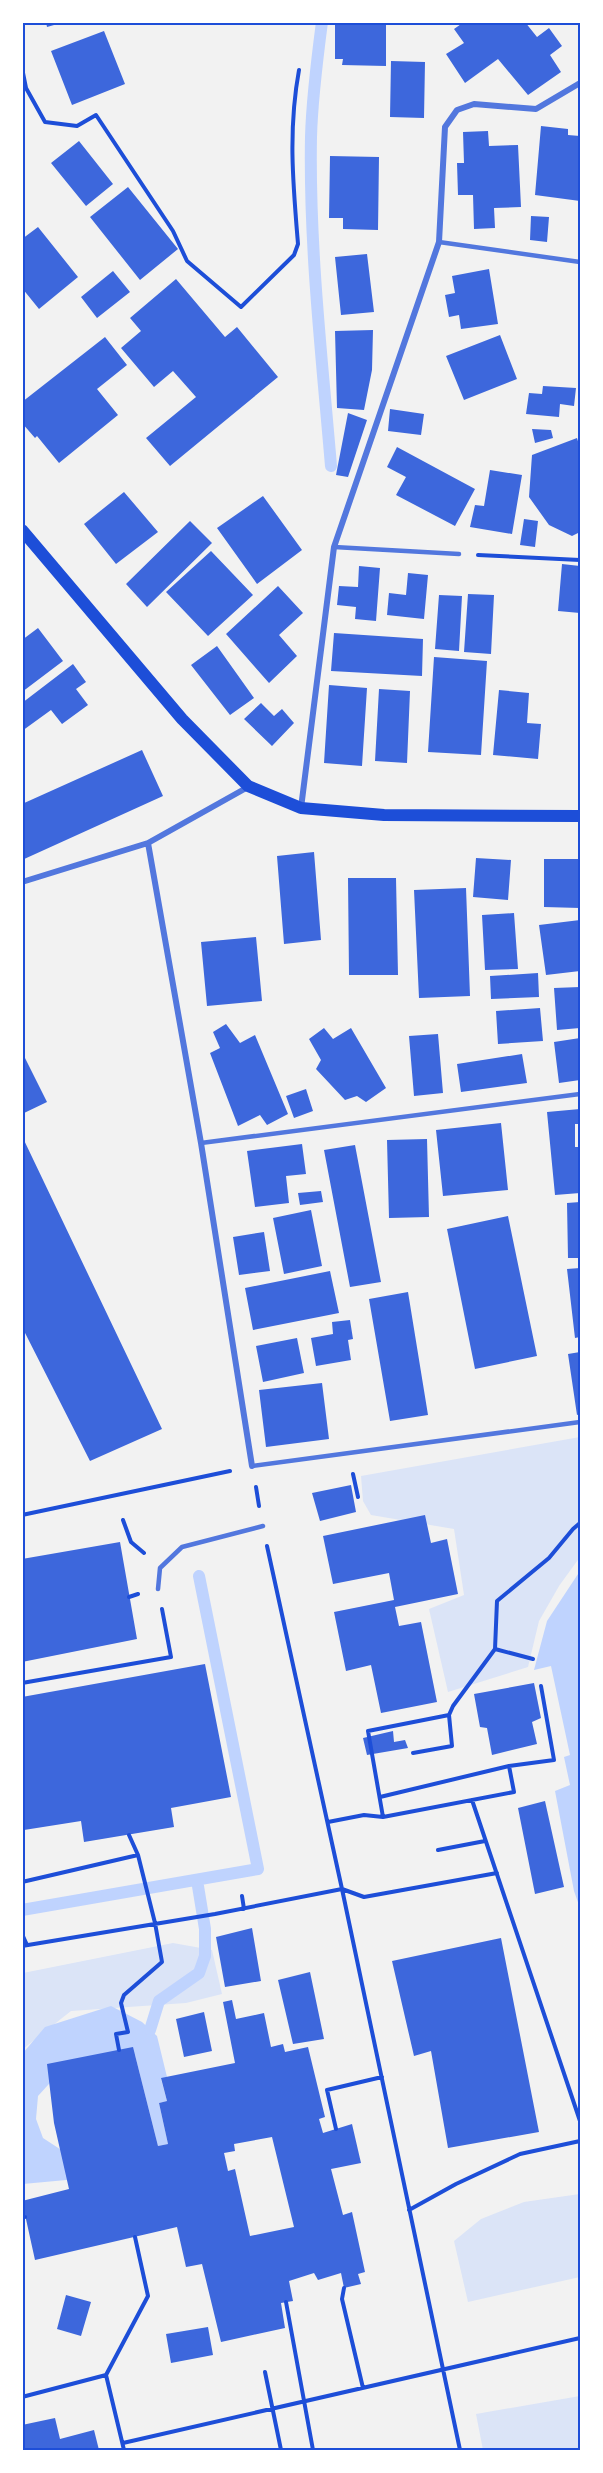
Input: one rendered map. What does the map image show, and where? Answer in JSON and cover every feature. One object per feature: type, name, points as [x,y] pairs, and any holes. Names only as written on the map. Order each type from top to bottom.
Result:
[{"type":"main road","points":[[22,530],[182,719],[248,786],[301,808],[384,815],[580,816]]},
{"type":"street","points":[[301,808],[334,547],[439,242],[445,127],[457,110],[474,104],[536,109],[580,83]]},
{"type":"street","points":[[22,882],[148,843],[248,786]]},
{"type":"street","points":[[148,843],[201,1143],[252,1466]]},
{"type":"lane","points":[[439,242],[580,262]]},
{"type":"lane","points":[[334,547],[459,554]]},
{"type":"lane","points":[[201,1143],[580,1094]]},
{"type":"lane","points":[[252,1466],[580,1422]]},
{"type":"lane","points":[[158,1589],[160,1568],[182,1546],[263,1526]]},
{"type":"path","points":[[22,68],[26,88],[45,122],[77,126],[96,115],[173,231],[187,261],[241,307],[294,255],[298,244],[291,133],[292,107],[299,70]]},
{"type":"path","points":[[459,554],[580,560]]},
{"type":"path","points":[[22,1515],[252,1466],[460,2451]]},
{"type":"path","points":[[123,1520],[131,1542],[160,1568]]},
{"type":"path","points":[[413,1753],[452,1746],[449,1715],[453,1706],[495,1649],[497,1601],[549,1558],[580,1523]]},
{"type":"path","points":[[22,1683],[171,1658],[158,1589]]},
{"type":"path","points":[[495,1649],[533,1659]]},
{"type":"path","points":[[380,1797],[509,1766],[554,1760],[541,1686]]},
{"type":"path","points":[[383,1817],[368,1731],[449,1715]]},
{"type":"path","points":[[328,1822],[364,1815],[383,1817],[514,1792],[509,1766]]},
{"type":"path","points":[[472,1800],[580,2121]]},
{"type":"path","points":[[119,2050],[116,2034],[128,2032],[121,2003],[124,1995],[162,1962],[146,1880],[129,1835]]},
{"type":"path","points":[[438,1850],[485,1841]]},
{"type":"path","points":[[22,1882],[138,1855]]},
{"type":"path","points":[[22,1934],[25,1946],[215,1914],[342,1889],[364,1897],[497,1873]]},
{"type":"path","points":[[242,1896],[244,1908]]},
{"type":"path","points":[[336,2129],[327,2090],[382,2077]]},
{"type":"path","points":[[409,2210],[456,2184],[520,2154],[580,2141]]},
{"type":"path","points":[[124,2451],[106,2375],[148,2296],[135,2237]]},
{"type":"path","points":[[344,2288],[342,2298],[363,2388]]},
{"type":"path","points":[[286,2302],[314,2451]]},
{"type":"path","points":[[123,2443],[580,2338]]},
{"type":"path","points":[[266,2372],[281,2451]]},
{"type":"path","points":[[22,2397],[106,2375]]},
{"type":"shaded area","points":[[580,1437],[580,1557],[559,1586],[539,1621],[528,1667],[448,1692],[429,1609],[464,1595],[454,1529],[371,1515],[363,1501],[361,1476]]},
{"type":"shaded area","points":[[173,1943],[212,1950],[222,1994],[186,2003],[71,2011],[23,2049],[23,1973]]},
{"type":"shaded area","points":[[580,2194],[580,2277],[468,2302],[454,2241],[481,2219],[524,2202]]},
{"type":"shaded area","points":[[580,2396],[580,2450],[483,2450],[476,2414]]},
{"type":"water","points":[[580,1571],[580,1908],[574,1891],[555,1791],[570,1785],[564,1757],[570,1755],[551,1666],[534,1670],[547,1621]]},
{"type":"water","points":[[111,2006],[142,2022],[157,2036],[167,2077],[161,2079],[167,2101],[159,2103],[168,2144],[158,2146],[135,2055],[58,2074],[38,2096],[36,2119],[43,2138],[72,2157],[77,2179],[23,2184],[23,2053],[45,2027]]},
{"type":"building","points":[[46,22],[61,22],[61,23],[47,27]]},
{"type":"building","points":[[335,22],[386,22],[386,66],[342,65],[343,59],[335,59]]},
{"type":"building","points":[[464,22],[525,22],[537,37],[549,28],[562,46],[550,55],[561,72],[528,95],[498,59],[465,83],[446,54],[464,43],[454,29]]},
{"type":"building","points":[[104,31],[125,84],[72,105],[51,51]]},
{"type":"building","points":[[391,61],[425,62],[424,118],[390,117]]},
{"type":"building","points":[[541,126],[568,129],[568,135],[580,136],[580,201],[535,195]]},
{"type":"building","points":[[488,131],[489,146],[518,145],[521,207],[494,208],[495,228],[474,229],[473,195],[458,195],[457,163],[464,163],[463,132]]},
{"type":"building","points":[[79,141],[113,184],[86,206],[51,163]]},
{"type":"building","points":[[330,156],[379,157],[378,230],[343,229],[343,218],[329,218]]},
{"type":"building","points":[[128,187],[178,249],[140,280],[90,217]]},
{"type":"building","points":[[531,216],[549,217],[547,242],[530,240]]},
{"type":"building","points":[[38,227],[78,277],[39,309],[22,288],[22,239]]},
{"type":"building","points":[[367,254],[374,312],[341,315],[335,257]]},
{"type":"building","points":[[489,269],[498,324],[461,329],[459,315],[449,317],[445,295],[455,293],[452,276]]},
{"type":"building","points":[[113,271],[130,292],[97,318],[81,297]]},
{"type":"building","points":[[176,279],[225,337],[237,327],[278,377],[170,466],[146,438],[196,397],[173,371],[154,387],[121,348],[141,331],[130,318]]},
{"type":"building","points":[[373,330],[372,370],[364,410],[337,408],[335,331]]},
{"type":"building","points":[[500,335],[517,379],[464,400],[446,356]]},
{"type":"building","points":[[105,337],[127,365],[97,389],[118,415],[59,463],[37,436],[35,438],[22,423],[22,402]]},
{"type":"building","points":[[543,386],[576,388],[574,406],[560,404],[559,417],[526,414],[529,393],[542,394]]},
{"type":"building","points":[[390,409],[424,414],[421,435],[388,431]]},
{"type":"building","points":[[348,413],[367,420],[348,477],[336,475]]},
{"type":"building","points":[[532,429],[551,430],[553,438],[535,443]]},
{"type":"building","points":[[577,438],[580,448],[580,532],[572,536],[549,525],[529,497],[532,455]]},
{"type":"building","points":[[397,447],[475,489],[455,526],[396,495],[406,477],[387,467]]},
{"type":"building","points":[[490,470],[522,475],[512,534],[470,527],[475,505],[484,506]]},
{"type":"building","points":[[124,492],[158,532],[116,564],[84,524]]},
{"type":"building","points":[[263,496],[302,550],[257,584],[217,528]]},
{"type":"building","points":[[524,519],[538,521],[535,547],[520,545]]},
{"type":"building","points":[[190,521],[212,543],[147,607],[126,584]]},
{"type":"building","points":[[211,551],[253,595],[208,636],[166,592]]},
{"type":"building","points":[[562,564],[580,566],[580,613],[558,611]]},
{"type":"building","points":[[359,566],[380,568],[376,621],[355,619],[356,607],[337,605],[339,586],[358,587]]},
{"type":"building","points":[[408,573],[428,575],[424,619],[387,615],[389,593],[406,595]]},
{"type":"building","points":[[278,586],[303,613],[279,635],[297,656],[269,683],[226,634]]},
{"type":"building","points":[[468,594],[494,595],[491,654],[464,652]]},
{"type":"building","points":[[439,595],[462,596],[459,651],[435,649]]},
{"type":"building","points":[[38,628],[63,661],[22,692],[22,640]]},
{"type":"building","points":[[334,633],[423,639],[422,676],[331,671]]},
{"type":"building","points":[[217,646],[254,698],[230,715],[191,665]]},
{"type":"building","points":[[434,657],[487,661],[481,755],[428,752]]},
{"type":"building","points":[[73,664],[86,682],[76,689],[88,705],[62,724],[51,710],[22,731],[22,703]]},
{"type":"building","points":[[329,685],[367,688],[362,766],[324,763]]},
{"type":"building","points":[[379,689],[410,691],[407,763],[375,761]]},
{"type":"building","points":[[499,690],[529,693],[527,723],[541,724],[538,759],[493,755]]},
{"type":"building","points":[[261,703],[274,716],[282,709],[294,723],[272,746],[244,719]]},
{"type":"building","points":[[142,750],[163,796],[22,860],[22,804]]},
{"type":"building","points":[[314,852],[321,940],[284,944],[277,856]]},
{"type":"building","points":[[476,858],[511,860],[508,900],[473,897]]},
{"type":"building","points":[[544,859],[580,859],[580,908],[544,907]]},
{"type":"building","points":[[348,878],[396,878],[398,975],[349,975]]},
{"type":"building","points":[[466,888],[470,996],[419,998],[414,890]]},
{"type":"building","points":[[514,913],[518,969],[485,970],[482,915]]},
{"type":"building","points":[[580,920],[580,971],[546,975],[539,925]]},
{"type":"building","points":[[256,937],[262,1001],[207,1006],[201,942]]},
{"type":"building","points":[[538,973],[539,997],[491,999],[490,976]]},
{"type":"building","points":[[580,987],[580,1028],[557,1030],[554,988]]},
{"type":"building","points":[[540,1008],[543,1041],[498,1044],[496,1011]]},
{"type":"building","points":[[226,1024],[240,1043],[255,1035],[288,1114],[267,1125],[260,1115],[238,1126],[210,1053],[220,1048],[213,1032]]},
{"type":"building","points":[[324,1028],[333,1039],[351,1028],[386,1088],[366,1102],[357,1096],[345,1100],[316,1069],[321,1060],[309,1039]]},
{"type":"building","points":[[438,1034],[443,1093],[414,1096],[409,1036]]},
{"type":"building","points":[[580,1038],[580,1080],[559,1083],[554,1042]]},
{"type":"building","points":[[22,1052],[47,1102],[22,1114]]},
{"type":"building","points":[[522,1054],[527,1083],[461,1092],[457,1064]]},
{"type":"building","points":[[306,1089],[313,1111],[294,1118],[286,1096]]},
{"type":"building","points":[[580,1109],[580,1124],[575,1124],[575,1147],[580,1147],[580,1193],[555,1195],[547,1112]]},
{"type":"building","points":[[501,1123],[508,1190],[443,1196],[436,1130]]},
{"type":"building","points":[[22,1136],[162,1429],[90,1461],[22,1327]]},
{"type":"building","points":[[427,1139],[429,1217],[389,1218],[387,1140]]},
{"type":"building","points":[[302,1144],[306,1174],[286,1176],[289,1203],[255,1207],[247,1151]]},
{"type":"building","points":[[355,1145],[381,1282],[350,1287],[324,1150]]},
{"type":"building","points":[[321,1191],[323,1202],[300,1205],[298,1193]]},
{"type":"building","points":[[580,1202],[580,1258],[568,1258],[567,1203]]},
{"type":"building","points":[[311,1210],[322,1266],[284,1274],[273,1218]]},
{"type":"building","points":[[508,1216],[537,1356],[475,1369],[447,1229]]},
{"type":"building","points":[[264,1232],[270,1271],[239,1275],[233,1237]]},
{"type":"building","points":[[580,1268],[580,1337],[575,1338],[567,1269]]},
{"type":"building","points":[[330,1271],[339,1313],[253,1330],[245,1288]]},
{"type":"building","points":[[408,1292],[428,1415],[390,1421],[369,1299]]},
{"type":"building","points":[[350,1320],[353,1339],[348,1340],[351,1360],[316,1366],[311,1338],[333,1334],[332,1322]]},
{"type":"building","points":[[297,1338],[304,1373],[263,1382],[256,1346]]},
{"type":"building","points":[[580,1352],[580,1414],[577,1415],[568,1354]]},
{"type":"building","points":[[322,1383],[329,1439],[266,1447],[259,1390]]},
{"type":"building","points":[[351,1485],[356,1512],[320,1521],[312,1493]]},
{"type":"building","points":[[425,1515],[431,1543],[447,1539],[458,1594],[395,1607],[399,1626],[421,1622],[437,1702],[381,1713],[371,1665],[346,1671],[334,1612],[394,1600],[389,1573],[333,1584],[323,1536]]},
{"type":"building","points":[[120,1542],[137,1639],[22,1662],[22,1559]]},
{"type":"building","points":[[205,1664],[231,1797],[171,1808],[174,1827],[84,1842],[81,1821],[24,1830],[22,1697]]},
{"type":"building","points":[[534,1683],[541,1718],[532,1722],[537,1744],[492,1755],[487,1728],[480,1727],[474,1694]]},
{"type":"building","points":[[393,1731],[394,1742],[405,1740],[408,1748],[367,1755],[363,1738]]},
{"type":"building","points":[[545,1801],[564,1887],[535,1894],[518,1808]]},
{"type":"building","points":[[252,1928],[261,1981],[225,1987],[216,1937]]},
{"type":"building","points":[[501,1938],[539,2132],[448,2148],[431,2051],[414,2056],[392,1961]]},
{"type":"building","points":[[310,1972],[324,2039],[293,2044],[278,1980]]},
{"type":"building","points":[[232,2000],[236,2019],[264,2013],[271,2047],[283,2044],[285,2052],[308,2047],[325,2117],[319,2119],[323,2133],[352,2124],[361,2163],[331,2169],[343,2215],[352,2212],[365,2272],[358,2274],[361,2284],[344,2288],[341,2273],[318,2280],[314,2273],[289,2281],[293,2301],[281,2303],[285,2328],[221,2342],[202,2264],[186,2267],[177,2227],[35,2260],[22,2201],[69,2189],[54,2123],[47,2064],[133,2047],[158,2146],[168,2144],[159,2103],[167,2101],[161,2078],[235,2063],[223,2002]],"holes":[[[272,2137],[294,2227],[250,2236],[235,2169],[228,2171],[224,2153],[235,2151],[234,2144]]]},
{"type":"building","points":[[204,2012],[212,2051],[184,2057],[176,2019]]},
{"type":"building","points":[[66,2295],[91,2302],[81,2336],[57,2329]]},
{"type":"building","points":[[208,2327],[213,2355],[171,2363],[166,2334]]},
{"type":"building","points":[[55,2418],[60,2439],[94,2430],[99,2450],[22,2450],[22,2425]]},
{"type":"waterway","points":[[322,22],[312,108],[311,178],[317,302],[331,466]]},
{"type":"waterway","points":[[22,1910],[258,1869],[199,1576]]},
{"type":"waterway","points":[[150,2030],[159,2001],[199,1973],[205,1956],[205,1929],[197,1880]]}]
